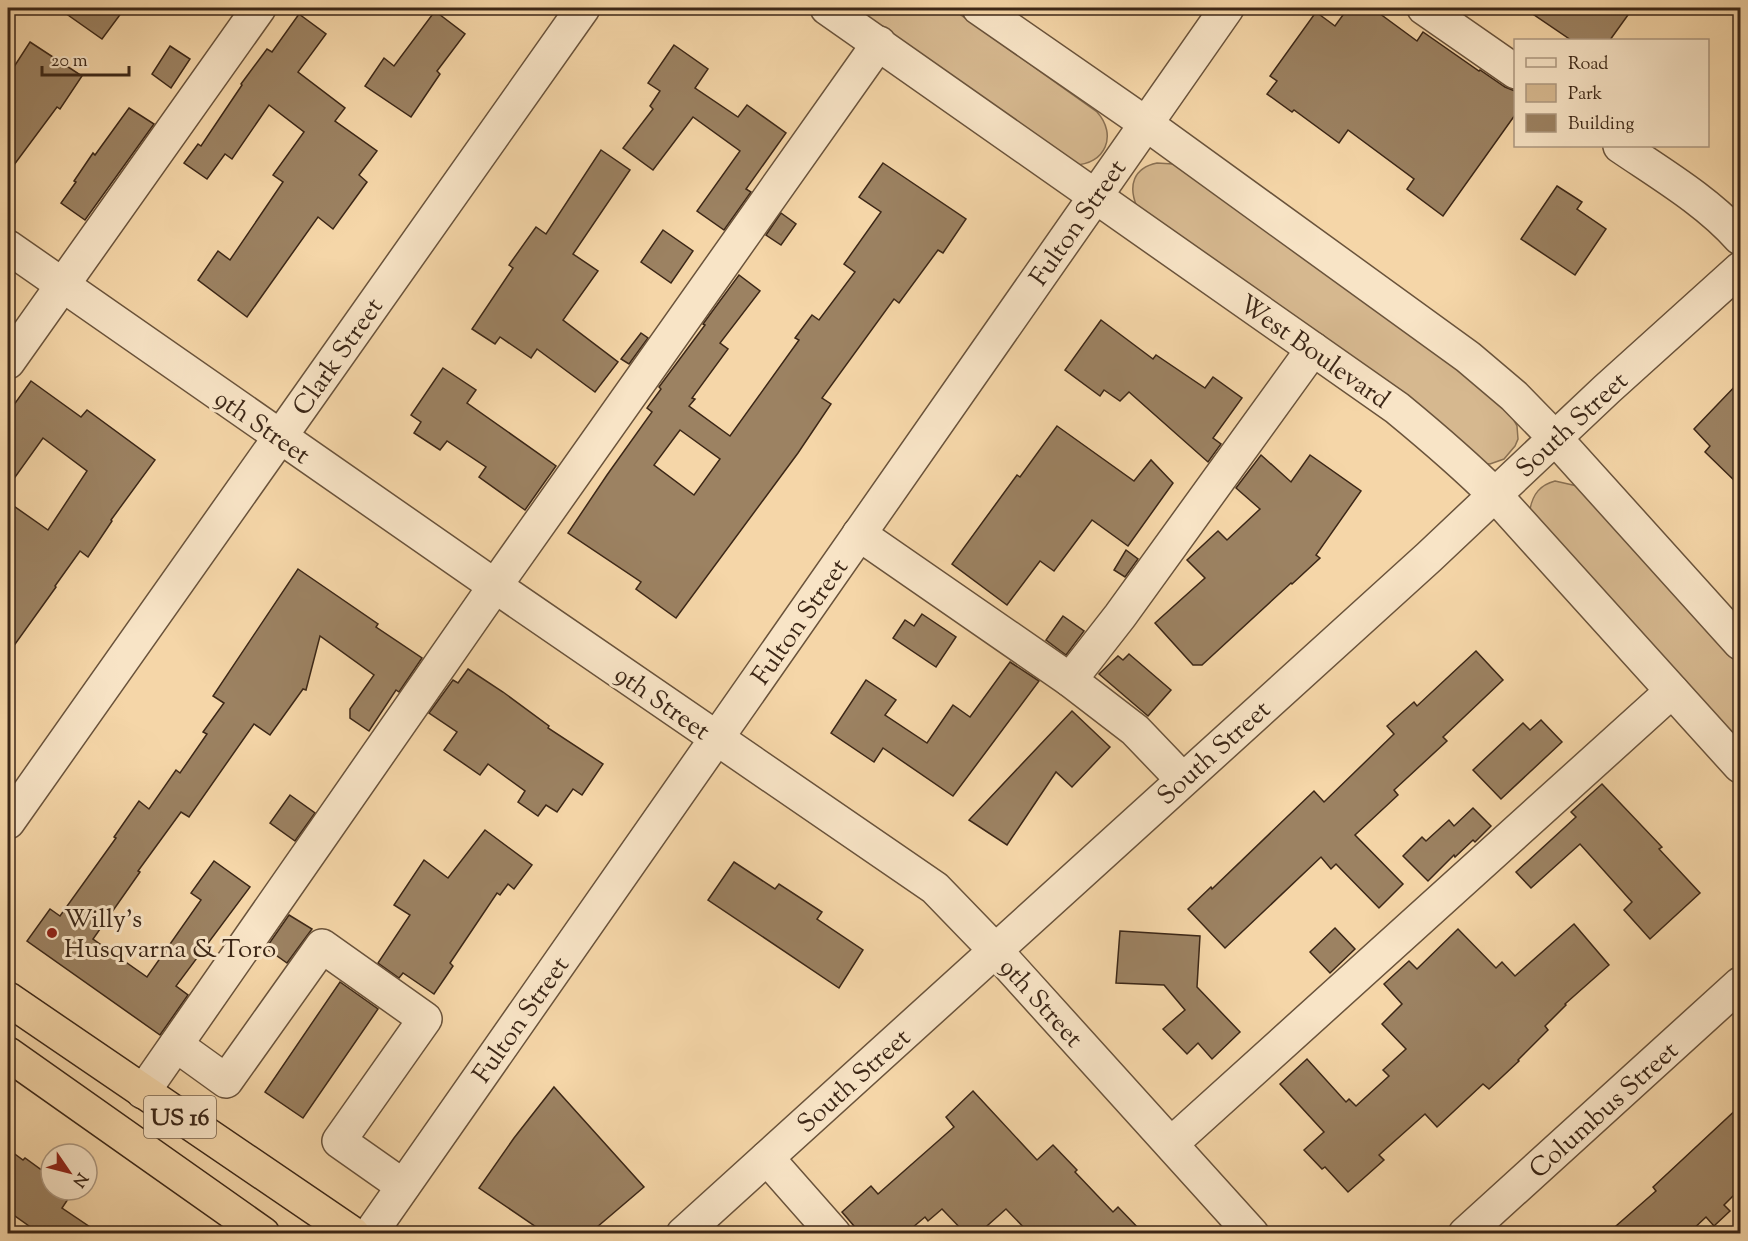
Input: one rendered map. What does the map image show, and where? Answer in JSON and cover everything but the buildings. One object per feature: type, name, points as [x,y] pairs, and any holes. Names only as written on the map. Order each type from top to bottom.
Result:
[{"type":"highway","name":"US 16","points":[[8,999],[353,1233]]},
{"type":"highway","name":"US 16","points":[[8,1054],[263,1233]]},
{"type":"street","points":[[8,362],[259,8]]},
{"type":"street","name":"Clark Street","points":[[8,822],[583,8]]},
{"type":"street","name":"West Boulevard","points":[[827,8],[1397,408],[1435,438],[1495,495],[1740,766]]},
{"type":"street","points":[[979,8],[1145,123],[1468,357],[1520,402],[1555,438],[1740,643]]},
{"type":"street","name":"Fulton Street","points":[[370,1233],[1227,8]]},
{"type":"street","points":[[1424,8],[1514,71]]},
{"type":"street","points":[[143,1092],[495,586],[879,44]]},
{"type":"street","points":[[1621,147],[1708,208],[1740,238]]},
{"type":"street","name":"9th Street","points":[[8,247],[934,888],[995,950],[1171,1144],[1238,1229]]},
{"type":"street","name":"South Street","points":[[682,1233],[1495,495],[1740,269]]},
{"type":"street","points":[[1070,680],[1120,616],[1313,349]]},
{"type":"street","points":[[859,534],[1070,680],[1135,730],[1182,780]]},
{"type":"street","points":[[1171,1144],[1672,691]]},
{"type":"street","points":[[176,1045],[226,1081],[322,946],[425,1019],[339,1141],[403,1186]]},
{"type":"street","name":"Columbus Street","points":[[1465,1233],[1740,984]]},
{"type":"street","points":[[766,1158],[834,1233]]},
{"type":"green space","points":[[845,8],[951,8],[1097,112],[1107,130],[1105,147],[1094,160],[1074,165]]},
{"type":"green space","points":[[1157,163],[1173,164],[1481,385],[1512,417],[1517,426],[1518,439],[1515,446],[1504,459],[1490,464],[1480,463],[1137,207],[1133,192],[1135,179],[1142,169]]},
{"type":"green space","points":[[1555,481],[1577,486],[1740,665],[1740,754],[1530,509],[1538,491]]},
{"type":"place","name":"Willy's Husqvarna & Toro","points":[[52,933]]}]
